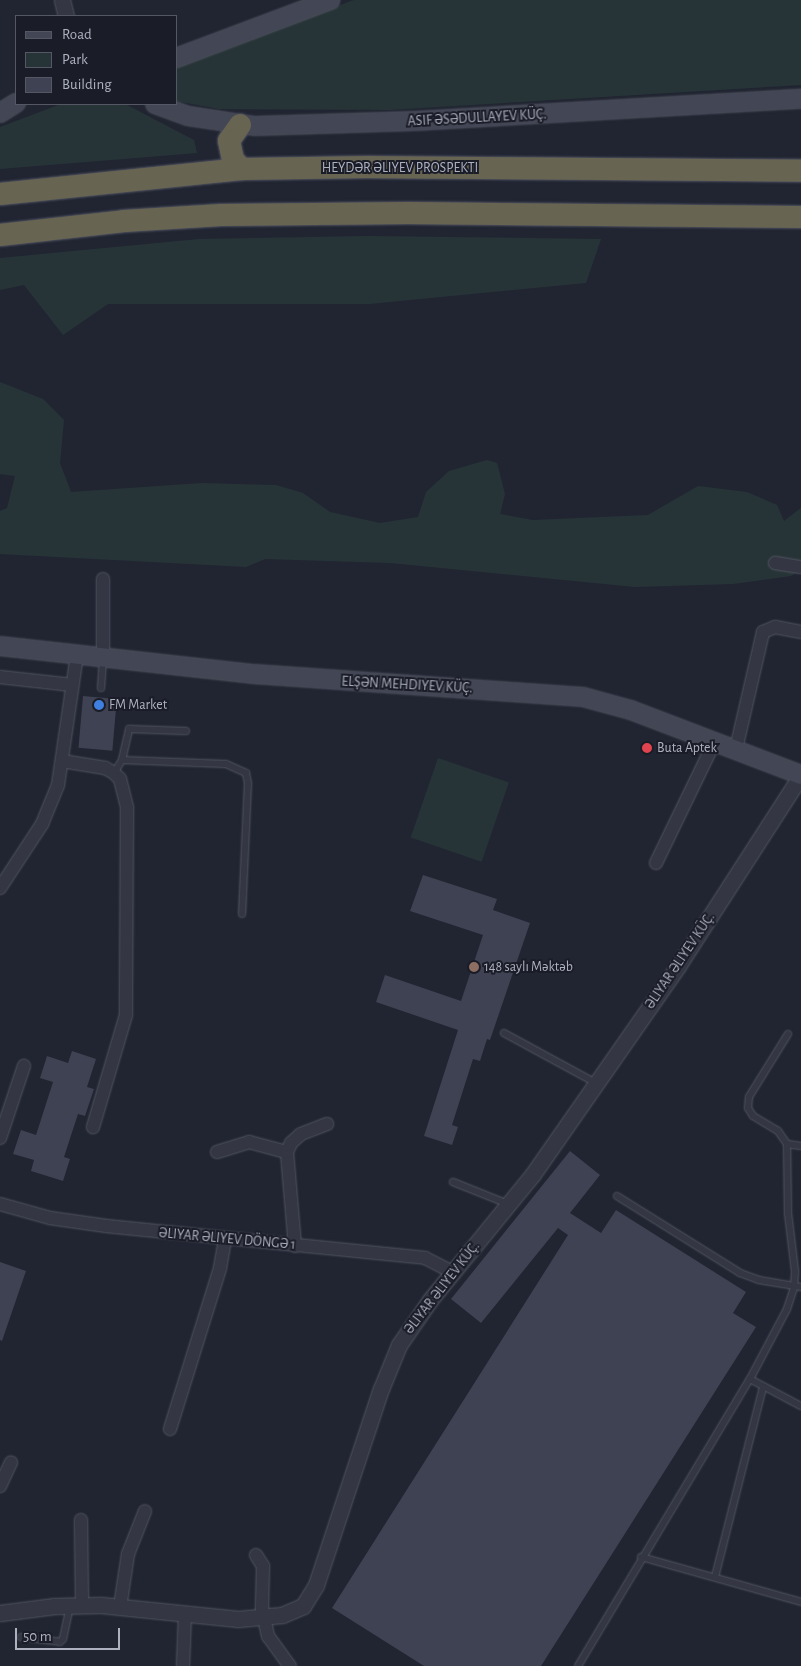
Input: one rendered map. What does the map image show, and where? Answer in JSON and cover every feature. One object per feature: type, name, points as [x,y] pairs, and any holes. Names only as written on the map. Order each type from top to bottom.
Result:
[{"type":"highway","points":[[0,178],[144,170],[236,170],[230,146],[232,133],[240,126]]},
{"type":"highway","name":"HEYDƏR ƏLIYEV PROSPEKTI","points":[[0,194],[236,170],[380,167],[801,172]]},
{"type":"highway","points":[[0,235],[96,223],[221,215],[408,213],[801,216]]},
{"type":"main road","points":[[178,57],[330,0]]},
{"type":"main road","name":"ASIF ƏSƏDULLAYEV KÜÇ.","points":[[158,105],[188,116],[240,126],[415,121],[801,99]]},
{"type":"main road","points":[[0,113],[15,104]]},
{"type":"main road","name":"ELŞƏN MEHDIYEV KÜÇ.","points":[[0,646],[311,678],[557,693],[610,703],[801,775]]},
{"type":"street","points":[[62,0],[66,15]]},
{"type":"street","points":[[775,563],[801,567]]},
{"type":"street","points":[[103,579],[103,658]]},
{"type":"street","points":[[736,749],[764,632],[775,627],[801,632]]},
{"type":"street","points":[[0,888],[51,807],[62,761],[77,655]]},
{"type":"street","points":[[0,677],[73,685]]},
{"type":"street","points":[[656,863],[715,741]]},
{"type":"street","points":[[62,761],[105,768],[114,773],[120,779],[127,808],[128,996],[122,1032],[93,1127]]},
{"type":"street","name":"ƏLIYAR ƏLIYEV KÜÇ.","points":[[0,1612],[76,1605],[120,1606],[238,1619],[264,1618],[294,1610],[310,1597],[392,1360],[414,1322],[452,1272],[510,1204],[596,1083],[684,958],[801,775]]},
{"type":"street","points":[[0,1138],[24,1066]]},
{"type":"street","points":[[295,1246],[287,1152],[291,1143],[301,1134],[327,1124]]},
{"type":"street","points":[[217,1152],[249,1142],[287,1152]]},
{"type":"street","name":"ƏLIYAR ƏLIYEV DÖNGƏ 1","points":[[0,1204],[50,1218],[225,1240],[424,1258],[452,1272]]},
{"type":"street","points":[[170,1429],[220,1268],[225,1240]]},
{"type":"street","points":[[0,1486],[11,1462]]},
{"type":"street","points":[[120,1606],[128,1554],[144,1511]]},
{"type":"street","points":[[76,1605],[81,1520]]},
{"type":"street","points":[[256,1555],[263,1566],[264,1618],[272,1645],[290,1666]]},
{"type":"street","points":[[183,1666],[185,1614]]},
{"type":"lane","points":[[101,688],[103,658]]},
{"type":"lane","points":[[114,773],[122,760],[129,729],[186,731]]},
{"type":"lane","points":[[122,760],[226,764],[246,773],[248,783],[242,914]]},
{"type":"lane","points":[[504,1033],[596,1083]]},
{"type":"lane","points":[[578,1666],[641,1557],[750,1379],[798,1287],[788,1212],[787,1144],[778,1131],[753,1116],[748,1108],[749,1097],[788,1034]]},
{"type":"lane","points":[[787,1144],[801,1146]]},
{"type":"lane","points":[[452,1182],[510,1204]]},
{"type":"lane","points":[[617,1196],[740,1273],[759,1280],[798,1287]]},
{"type":"lane","points":[[750,1379],[763,1388],[801,1406]]},
{"type":"lane","points":[[715,1577],[763,1388]]},
{"type":"lane","points":[[641,1557],[801,1602]]},
{"type":"lane","points":[[21,1637],[60,1642],[63,1639],[76,1605]]},
{"type":"green space","points":[[354,0],[801,0],[801,85],[390,110],[219,109],[178,101],[178,64]]},
{"type":"green space","points":[[58,105],[127,105],[194,140],[197,153],[0,169],[0,127]]},
{"type":"green space","points":[[368,236],[601,239],[586,283],[369,304],[108,304],[63,335],[24,285],[0,290],[0,258],[199,239]]},
{"type":"green space","points":[[0,382],[43,399],[64,420],[60,463],[71,492],[202,483],[276,485],[303,493],[330,512],[380,523],[418,517],[426,492],[449,471],[487,460],[497,463],[505,494],[500,514],[533,520],[648,515],[698,486],[747,492],[777,505],[784,521],[801,508],[801,570],[791,576],[733,584],[635,587],[390,563],[265,559],[246,567],[0,554],[0,511],[7,508],[15,476],[0,474]]},
{"type":"green space","points":[[438,758],[509,782],[482,862],[411,837]]},
{"type":"building","points":[[83,696],[117,699],[112,751],[78,748]]},
{"type":"building","points":[[423,875],[497,899],[493,910],[530,923],[490,1040],[487,1039],[480,1061],[473,1059],[452,1125],[458,1127],[452,1145],[424,1136],[458,1030],[376,1002],[385,975],[461,1001],[483,935],[410,911]]},
{"type":"building","points":[[72,1051],[96,1059],[87,1087],[94,1089],[85,1116],[78,1114],[64,1157],[70,1159],[63,1181],[31,1171],[34,1160],[13,1154],[21,1130],[36,1135],[53,1082],[40,1078],[47,1056],[68,1063]]},
{"type":"building","points":[[570,1151],[600,1175],[570,1213],[601,1233],[616,1210],[746,1292],[733,1313],[756,1327],[541,1666],[424,1666],[332,1608],[568,1235],[558,1228],[481,1323],[451,1299]]},
{"type":"building","points":[[0,1262],[26,1271],[2,1341],[0,1340]]},
{"type":"place","name":"FM Market","points":[[99,705]]},
{"type":"place","name":"Buta Aptek","points":[[647,748]]},
{"type":"place","name":"148 saylı Məktəb","points":[[474,967]]}]
